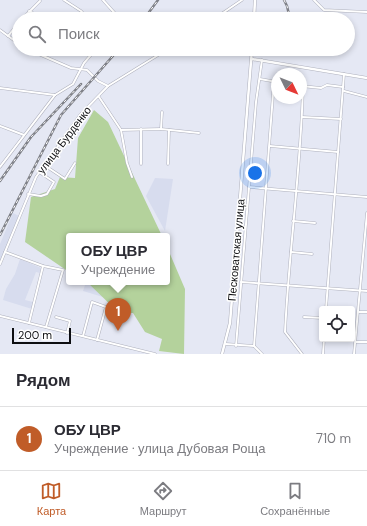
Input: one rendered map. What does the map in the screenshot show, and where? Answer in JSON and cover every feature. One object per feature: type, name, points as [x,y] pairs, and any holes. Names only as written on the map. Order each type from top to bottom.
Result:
[{"type":"main road","points":[[254,12],[255,0]]},
{"type":"main road","points":[[252,59],[367,78]]},
{"type":"main road","name":"Песковатская улица","points":[[222,354],[226,344],[232,301],[252,59]]},
{"type":"street","points":[[64,0],[82,12]]},
{"type":"street","points":[[103,0],[114,12]]},
{"type":"street","points":[[224,12],[242,0]]},
{"type":"street","points":[[314,0],[322,8],[333,11],[367,12]]},
{"type":"street","points":[[29,11],[40,1]]},
{"type":"street","points":[[0,30],[12,39]]},
{"type":"street","points":[[8,36],[12,31]]},
{"type":"street","points":[[43,56],[71,68],[82,69],[108,86]]},
{"type":"street","points":[[0,167],[55,95],[73,84],[84,63],[90,56]]},
{"type":"street","name":"улица Бурденко","points":[[0,264],[28,194],[39,172],[80,115],[108,86],[157,56]]},
{"type":"street","points":[[236,346],[240,282],[256,102],[262,60]]},
{"type":"street","points":[[326,306],[344,91],[344,74]]},
{"type":"street","points":[[260,80],[271,81]]},
{"type":"street","points":[[307,87],[321,88],[327,85],[343,87]]},
{"type":"street","points":[[0,88],[55,95]]},
{"type":"street","points":[[344,91],[367,97]]},
{"type":"street","points":[[99,97],[121,130],[126,162],[132,177]]},
{"type":"street","points":[[254,346],[274,104]]},
{"type":"street","points":[[302,104],[300,148],[295,191],[294,221],[287,285],[284,332],[302,354]]},
{"type":"street","points":[[161,129],[162,112]]},
{"type":"street","points":[[302,117],[341,119]]},
{"type":"street","points":[[0,126],[24,135]]},
{"type":"street","points":[[141,129],[141,164]]},
{"type":"street","points":[[121,130],[161,129],[200,133]]},
{"type":"street","points":[[168,164],[169,130]]},
{"type":"street","points":[[270,146],[338,152]]},
{"type":"street","points":[[44,165],[65,179],[75,163]]},
{"type":"street","points":[[28,194],[41,196],[47,194],[54,182],[39,172]]},
{"type":"street","points":[[249,187],[367,197]]},
{"type":"street","points":[[354,354],[367,227],[367,213]]},
{"type":"street","points":[[294,221],[315,223]]},
{"type":"street","points":[[5,252],[43,266],[63,270],[46,327]]},
{"type":"street","points":[[291,252],[312,254]]},
{"type":"street","points":[[363,258],[367,259]]},
{"type":"street","points":[[29,323],[43,266]]},
{"type":"street","points":[[240,282],[367,291]]},
{"type":"street","points":[[83,336],[92,302],[106,307],[97,340]]},
{"type":"street","points":[[359,312],[367,312]]},
{"type":"street","points":[[0,316],[155,354]]},
{"type":"street","points":[[56,317],[70,321],[67,333]]},
{"type":"street","points":[[304,317],[319,318]]},
{"type":"street","points":[[323,354],[324,342]]},
{"type":"street","points":[[356,342],[367,342]]},
{"type":"street","points":[[226,344],[236,346],[254,346],[262,354]]},
{"type":"shaded area","points":[[155,178],[173,179],[165,231],[146,196]]},
{"type":"shaded area","points":[[13,213],[19,216],[0,262],[0,244]]},
{"type":"shaded area","points":[[20,259],[41,268],[40,273],[36,272],[25,300],[33,302],[32,309],[3,300],[6,289],[15,274]]},
{"type":"shaded area","points":[[85,285],[94,285],[126,304],[83,291]]},
{"type":"green space","points":[[94,110],[108,122],[161,233],[66,233],[66,270],[25,242],[31,197],[55,189],[60,177],[75,178],[78,138]]},
{"type":"green space","points":[[170,254],[185,289],[184,354],[159,351],[162,339],[145,332],[133,313],[119,313],[90,285],[170,285]]},
{"type":"railway","points":[[149,12],[158,0]]},
{"type":"railway","points":[[284,0],[288,12]]},
{"type":"railway","points":[[0,235],[61,115],[113,56]]},
{"type":"railway","points":[[0,181],[31,137],[81,84]]},
{"type":"place","name":"ОБУ ЦВР","points":[[118,331]]}]
